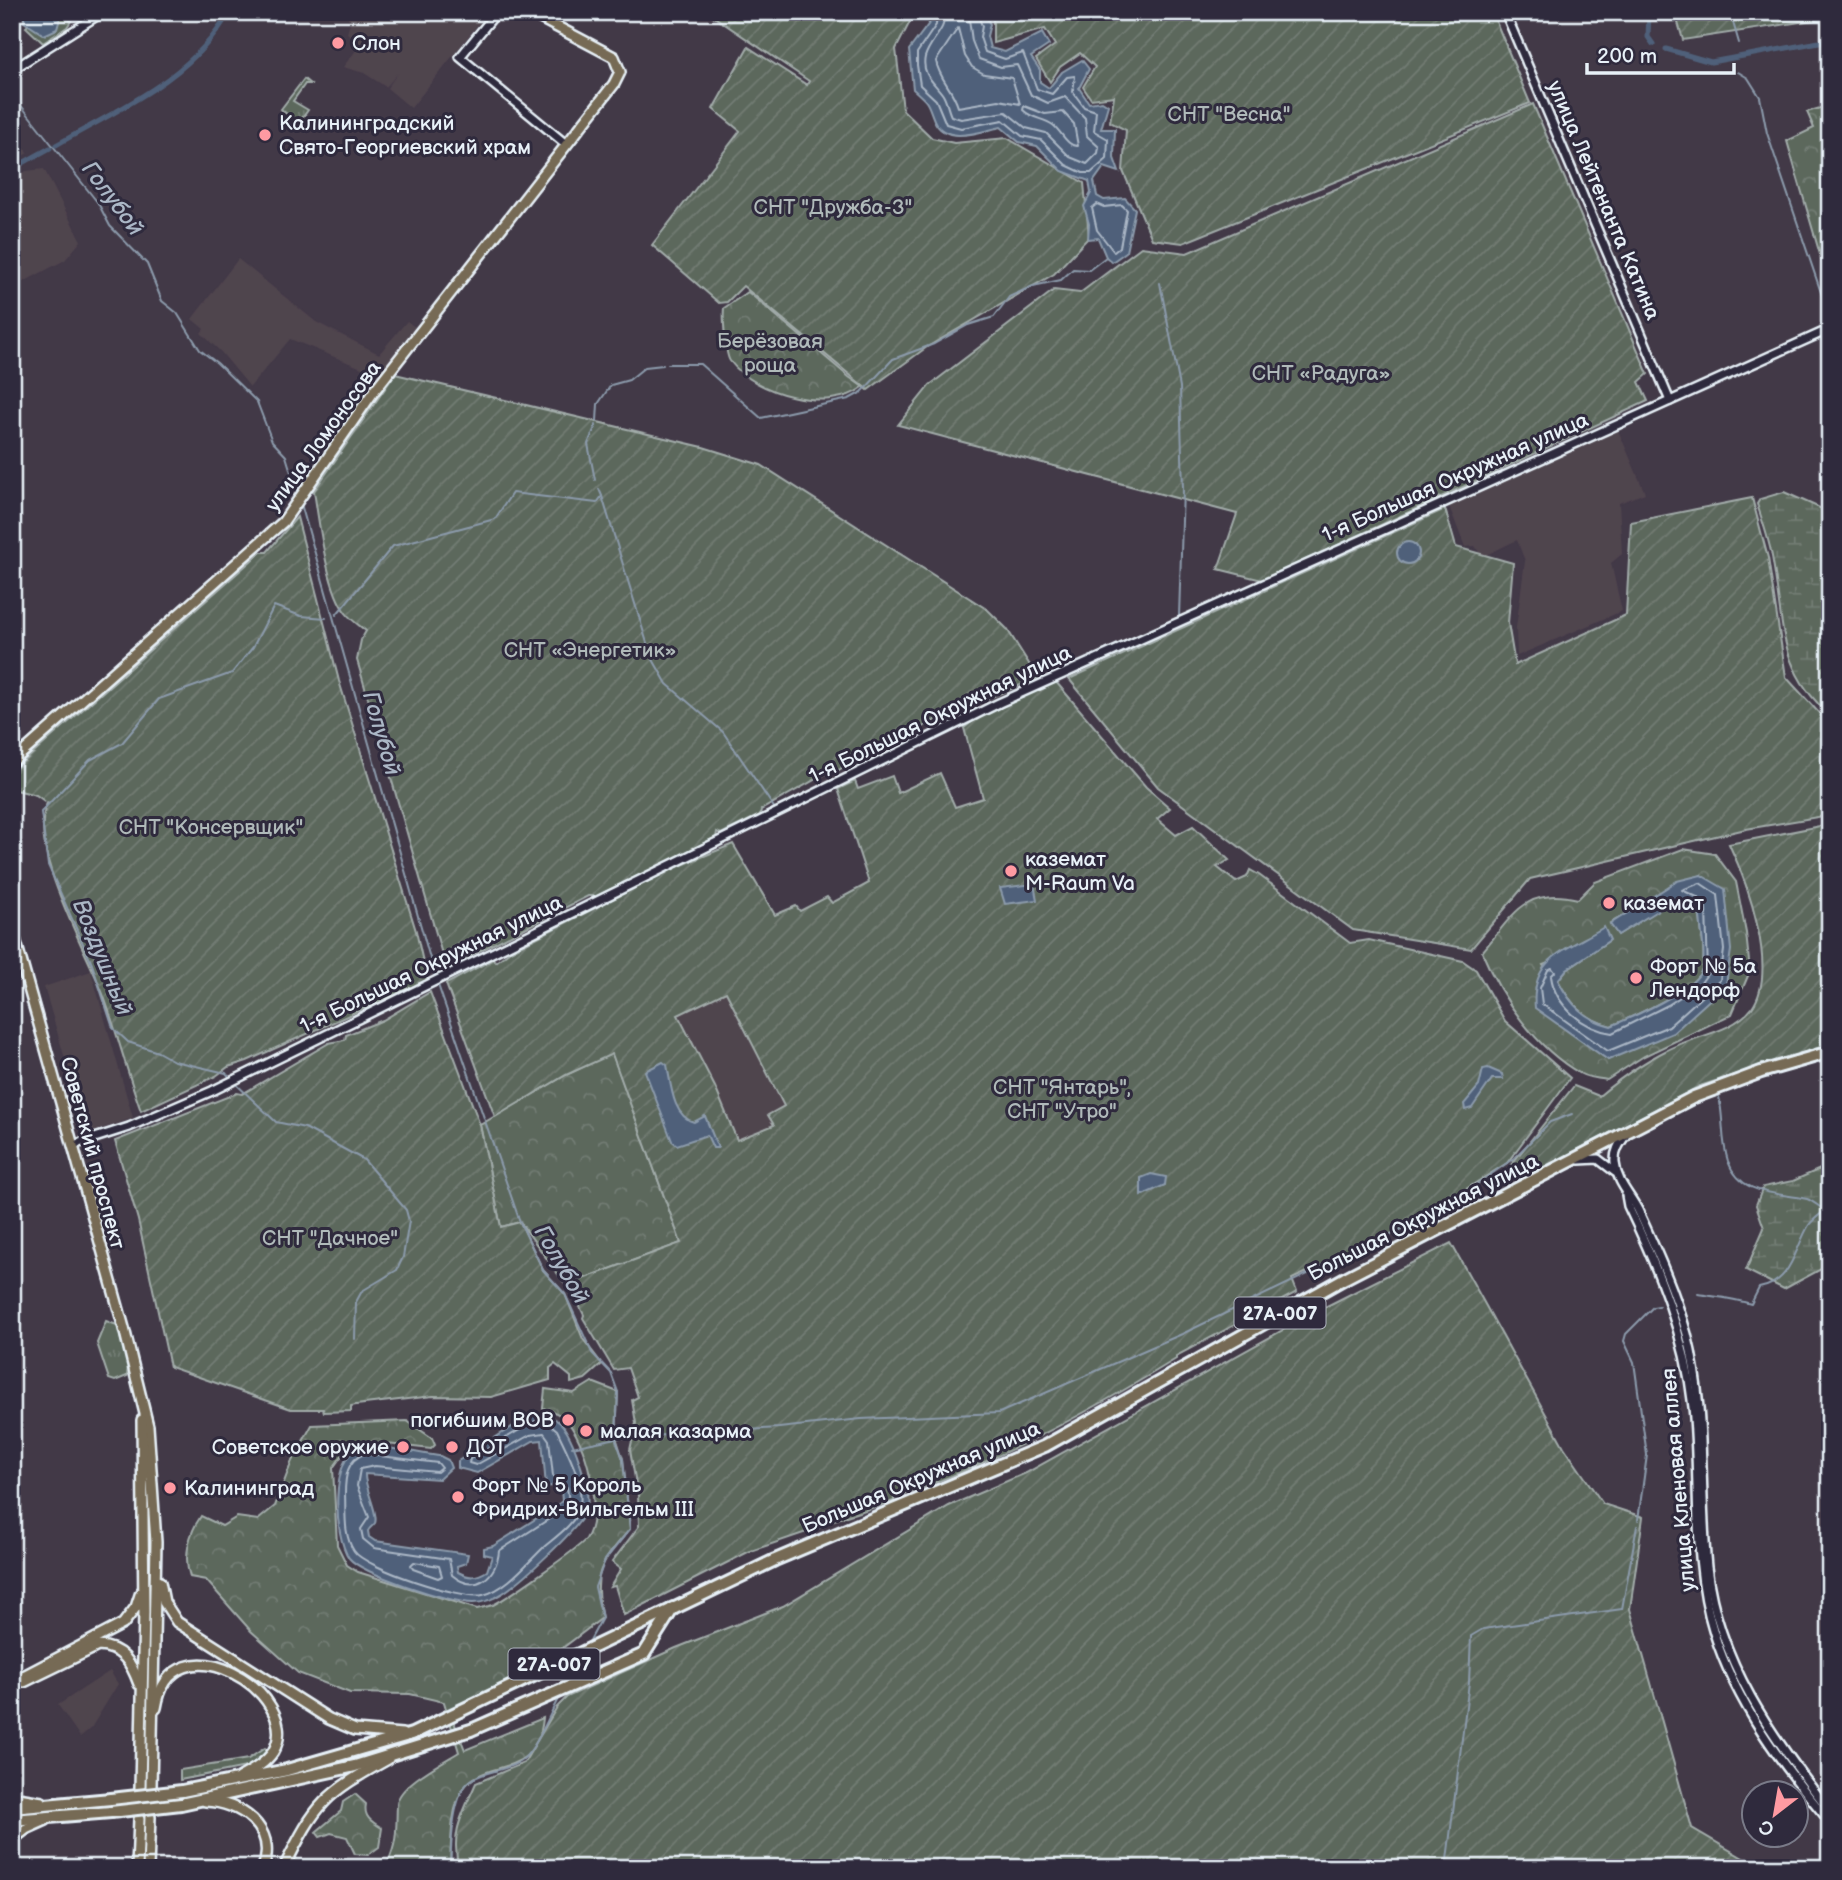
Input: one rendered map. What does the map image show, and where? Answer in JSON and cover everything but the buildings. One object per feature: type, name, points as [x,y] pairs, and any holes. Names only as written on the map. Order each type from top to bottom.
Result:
[{"type":"highway","name":"Большая Окружная улица","points":[[234,1782],[331,1759],[412,1734],[783,1556],[1045,1446],[1322,1290],[1694,1097],[1761,1072],[1830,1052]]},
{"type":"highway","points":[[12,1820],[181,1804],[290,1782],[393,1756],[471,1730],[644,1654],[673,1608]]},
{"type":"highway","name":"27А-007","points":[[12,1808],[182,1791],[234,1782]]},
{"type":"main road","name":"улица Ломоносова","points":[[12,762],[263,543],[306,493],[358,413],[614,84],[620,72],[614,57],[529,12]]},
{"type":"main road","name":"Советский проспект","points":[[12,928],[139,1387],[153,1469],[156,1542],[151,1787]]},
{"type":"main road","name":"Советский проспект","points":[[139,1387],[145,1572],[139,1788]]},
{"type":"main road","points":[[156,1542],[160,1589],[167,1609],[177,1622],[329,1719],[355,1730],[412,1734]]},
{"type":"main road","points":[[12,1682],[123,1624],[136,1607],[145,1572]]},
{"type":"main road","points":[[12,1688],[97,1646],[121,1652],[134,1668],[141,1689]]},
{"type":"main road","points":[[152,1748],[158,1702],[172,1675],[190,1665],[220,1667],[260,1694],[271,1705],[277,1719],[278,1734],[272,1752],[261,1764],[234,1782]]},
{"type":"main road","points":[[284,1868],[310,1818],[328,1795],[393,1756]]},
{"type":"main road","points":[[12,1797],[58,1804]]},
{"type":"main road","points":[[196,1801],[222,1802],[239,1808],[253,1819],[267,1846],[263,1868]]},
{"type":"main road","points":[[149,1865],[150,1817]]},
{"type":"main road","points":[[12,1840],[26,1829],[51,1818]]},
{"type":"main road","points":[[135,1868],[139,1819]]},
{"type":"street","points":[[12,70],[103,12]]},
{"type":"street","points":[[496,12],[460,57],[567,145]]},
{"type":"street","name":"улица Лейтенанта Катина","points":[[1505,12],[1670,401]]},
{"type":"street","name":"1-я Большая Окружная улица","points":[[73,1145],[129,1127],[212,1091],[1051,679],[1830,329]]},
{"type":"street","points":[[1616,1173],[1615,1153],[1629,1132]]},
{"type":"street","points":[[1572,1162],[1598,1159],[1616,1173]]},
{"type":"street","name":"улица Кленовая аллея","points":[[1616,1173],[1667,1294],[1687,1368],[1694,1424],[1700,1567],[1714,1634],[1731,1676],[1754,1719],[1830,1822]]},
{"type":"street","name":"улица Кленовая аллея","points":[[1626,1194],[1635,1203],[1664,1266],[1692,1356],[1702,1423],[1707,1567],[1721,1631],[1752,1701],[1830,1811]]},
{"type":"shaded area","points":[[346,12],[487,13],[411,108],[387,88],[398,73],[386,87],[364,73],[343,67],[361,44],[347,33],[350,23]]},
{"type":"shaded area","points":[[12,132],[28,153],[12,161]]},
{"type":"shaded area","points":[[44,169],[81,241],[65,260],[12,288],[12,179],[26,171]]},
{"type":"shaded area","points":[[238,259],[316,322],[379,354],[407,321],[416,328],[379,375],[290,339],[250,387],[201,333],[204,329],[192,319]]},
{"type":"shaded area","points":[[1618,430],[1645,493],[1619,503],[1622,554],[1611,563],[1622,611],[1517,656],[1516,628],[1525,561],[1517,540],[1482,557],[1475,546],[1465,547],[1449,506]]},
{"type":"shaded area","points":[[91,971],[133,1118],[87,1134],[44,987]]},
{"type":"shaded area","points":[[726,992],[784,1107],[774,1125],[737,1140],[715,1087],[678,1015]]},
{"type":"shaded area","points":[[110,1671],[118,1684],[91,1728],[80,1737],[58,1705]]},
{"type":"green space","points":[[42,12],[60,12],[71,21],[67,27],[43,43],[26,27]]},
{"type":"green space","name":"СНТ \"Дружба-3\"","points":[[707,12],[915,12],[896,49],[903,110],[932,138],[954,143],[1007,138],[1084,183],[1089,237],[1054,274],[927,347],[868,390],[743,286],[727,302],[719,303],[652,245],[740,131],[713,109],[748,47],[807,85],[809,81]]},
{"type":"green space","name":"СНТ \"Весна\"","points":[[993,12],[1492,12],[1530,103],[1183,243],[1152,239],[1123,171],[1126,130],[1110,122],[1114,96],[1091,99],[1083,87],[1095,67],[1080,53],[1060,67],[1050,82],[1036,59],[1055,45],[1045,29],[993,43]]},
{"type":"green space","points":[[1675,12],[1820,12],[1820,19],[1683,40]]},
{"type":"green space","points":[[304,79],[310,84],[305,84],[293,101],[308,110],[301,120],[308,127],[306,131],[281,109]]},
{"type":"green space","name":"СНТ «Радуга»","points":[[1533,104],[1648,374],[1639,382],[1648,401],[1262,580],[1218,569],[1237,514],[898,425],[930,385],[1054,290],[1080,293],[1141,247],[1187,253]]},
{"type":"green space","points":[[1830,105],[1830,289],[1787,141],[1814,128],[1807,112]]},
{"type":"green space","name":"Берёзовая роща","points":[[748,292],[863,387],[849,395],[813,399],[774,391],[741,373],[728,357],[724,308]]},
{"type":"green space","name":"СНТ «Энергетик»","points":[[395,374],[703,447],[761,465],[988,610],[1007,629],[1038,678],[941,717],[859,761],[853,759],[839,770],[827,773],[761,810],[760,815],[721,834],[717,832],[716,838],[597,896],[588,896],[446,968],[357,660],[361,640],[366,631],[346,613],[334,589],[314,491]]},
{"type":"green space","points":[[1784,492],[1822,509],[1830,508],[1830,715],[1801,681],[1792,663],[1782,626],[1770,547],[1757,504],[1760,499]]},
{"type":"green space","points":[[1752,498],[1768,558],[1786,677],[1830,725],[1830,815],[1746,829],[1530,879],[1471,949],[1353,930],[1158,787],[1069,679],[1445,509],[1456,547],[1513,563],[1508,623],[1515,665],[1626,615],[1631,522]]},
{"type":"green space","name":"СНТ \"Консервщик\"","points":[[297,517],[339,681],[416,931],[427,980],[247,1061],[228,1067],[216,1076],[141,1111],[103,994],[51,871],[43,822],[47,803],[36,795],[12,789],[12,772],[261,552],[267,552]]},
{"type":"green space","name":"СНТ \"Янтарь\", СНТ \"Утро\"","points":[[1056,682],[1146,787],[1170,808],[1157,819],[1176,835],[1193,826],[1229,860],[1217,867],[1236,882],[1247,877],[1250,870],[1350,943],[1369,940],[1463,961],[1476,970],[1505,1021],[1570,1078],[1507,1163],[1406,1227],[1292,1279],[1297,1292],[1176,1356],[1176,1359],[1107,1400],[1004,1453],[894,1498],[894,1501],[824,1523],[824,1526],[748,1552],[624,1615],[615,1586],[610,1587],[621,1569],[612,1562],[639,1526],[638,1495],[630,1450],[636,1423],[632,1400],[638,1397],[628,1368],[614,1370],[583,1318],[569,1284],[681,1243],[612,1054],[566,1075],[495,1117],[446,984],[493,959],[496,962],[510,951],[670,870],[733,844],[775,915],[796,906],[800,911],[827,897],[832,903],[869,883],[838,789],[855,781],[858,789],[892,776],[898,793],[940,773],[955,807],[983,798],[964,728],[996,707]],"holes":[[[726,992],[784,1106],[768,1115],[774,1125],[737,1140],[715,1087],[678,1015]]]},
{"type":"green space","points":[[1830,824],[1830,1044],[1700,1086],[1522,1179],[1511,1165],[1574,1086],[1599,1096],[1648,1061],[1680,1044],[1728,1026],[1752,1008],[1760,992],[1761,949],[1744,880],[1729,844]]},
{"type":"green space","points":[[1683,849],[1715,854],[1736,882],[1750,971],[1732,1014],[1644,1056],[1607,1080],[1581,1074],[1549,1051],[1535,1037],[1499,987],[1482,952],[1521,907],[1545,897],[1578,899],[1595,882]],"holes":[[[1701,875],[1726,985],[1608,1060],[1543,965],[1610,940],[1567,969],[1558,980],[1573,1003],[1586,1015],[1611,1026],[1662,1002],[1688,985],[1702,969],[1704,959],[1698,910],[1692,904],[1676,898],[1618,935],[1610,923]]]},
{"type":"green space","name":"СНТ \"Дачное\"","points":[[430,992],[480,1125],[501,1227],[520,1222],[543,1270],[565,1294],[583,1339],[602,1364],[585,1379],[571,1383],[571,1377],[555,1364],[550,1368],[550,1380],[491,1397],[433,1396],[356,1405],[351,1406],[351,1411],[324,1412],[323,1409],[291,1409],[170,1367],[138,1220],[115,1141],[237,1093],[242,1094],[329,1043],[345,1040],[346,1035],[383,1020]]},
{"type":"green space","points":[[612,1053],[681,1243],[566,1285],[520,1222],[501,1227],[480,1125],[566,1075]]},
{"type":"green space","points":[[1820,1169],[1830,1172],[1830,1260],[1825,1267],[1784,1289],[1746,1270],[1764,1228],[1756,1205],[1763,1187],[1793,1181]]},
{"type":"green space","points":[[1451,1243],[1564,1447],[1603,1504],[1643,1517],[1630,1609],[1692,1828],[1760,1868],[459,1868],[456,1844],[459,1824],[476,1783],[524,1763],[557,1707],[567,1697],[676,1648],[783,1606],[949,1506],[1026,1473],[1317,1311]]},
{"type":"green space","points":[[106,1321],[117,1325],[128,1366],[127,1376],[115,1381],[109,1379],[97,1343]]},
{"type":"green space","points":[[592,1382],[618,1392],[616,1437],[623,1459],[630,1529],[601,1569],[598,1590],[602,1618],[539,1666],[450,1712],[465,1750],[543,1718],[539,1738],[531,1751],[521,1760],[473,1779],[459,1796],[451,1838],[450,1868],[394,1868],[388,1862],[395,1840],[399,1797],[422,1775],[459,1752],[444,1702],[410,1694],[350,1693],[298,1673],[251,1631],[206,1580],[190,1577],[187,1553],[193,1530],[201,1516],[222,1526],[237,1517],[258,1520],[275,1506],[292,1461],[312,1425],[407,1421],[432,1438],[435,1445],[431,1449],[360,1441],[346,1450],[333,1468],[337,1545],[347,1565],[358,1572],[477,1609],[493,1605],[542,1573],[586,1539],[591,1527],[593,1494],[586,1458],[572,1427],[563,1417],[543,1408],[545,1389],[574,1393]]},
{"type":"green space","points":[[265,1748],[270,1752],[251,1766],[180,1780],[180,1770],[248,1759]]},
{"type":"green space","points":[[355,1794],[366,1804],[369,1819],[382,1828],[379,1847],[368,1855],[355,1854],[347,1837],[331,1833],[320,1837],[316,1832],[341,1811],[343,1802]]},
{"type":"water","points":[[24,12],[59,12],[61,15],[57,29],[44,35],[24,22]]},
{"type":"water","points":[[931,12],[983,12],[990,24],[987,36],[990,48],[1005,52],[1042,33],[1049,45],[1031,57],[1040,70],[1040,82],[1049,88],[1062,72],[1082,60],[1089,69],[1079,88],[1089,103],[1102,101],[1108,105],[1101,129],[1115,129],[1114,158],[1119,172],[1104,167],[1094,181],[1097,196],[1104,200],[1125,198],[1135,209],[1126,252],[1112,262],[1106,257],[1098,238],[1088,239],[1089,224],[1084,206],[1091,193],[1089,181],[1062,171],[1037,146],[1019,142],[1001,127],[964,135],[946,133],[939,128],[927,103],[913,89],[909,50],[930,22]]},
{"type":"water","points":[[1408,542],[1416,545],[1419,553],[1416,561],[1408,564],[1400,561],[1397,553],[1400,545]]},
{"type":"water","points":[[1701,875],[1725,889],[1731,950],[1726,985],[1673,1033],[1608,1060],[1535,1008],[1538,977],[1545,966],[1565,949],[1604,927],[1610,940],[1567,969],[1558,980],[1573,1004],[1593,1020],[1611,1026],[1662,1002],[1688,985],[1702,969],[1704,959],[1699,914],[1695,906],[1676,899],[1618,935],[1610,924],[1677,881]]},
{"type":"water","points":[[1034,884],[1037,900],[1005,904],[1000,888]]},
{"type":"water","points":[[663,1062],[667,1065],[674,1098],[681,1113],[694,1122],[705,1116],[718,1148],[713,1148],[707,1135],[677,1145],[672,1141],[645,1071]]},
{"type":"water","points":[[1488,1068],[1502,1074],[1503,1079],[1492,1079],[1472,1108],[1465,1110],[1464,1104],[1479,1086],[1483,1069]]},
{"type":"water","points":[[1151,1174],[1166,1177],[1165,1185],[1141,1196],[1141,1178]]},
{"type":"water","points":[[534,1413],[557,1420],[567,1433],[585,1480],[586,1511],[548,1555],[511,1587],[485,1601],[462,1602],[388,1579],[357,1565],[349,1558],[340,1533],[337,1497],[339,1480],[351,1453],[361,1447],[377,1447],[440,1456],[448,1460],[451,1468],[439,1479],[365,1474],[376,1519],[368,1531],[369,1537],[375,1541],[468,1554],[466,1563],[457,1566],[458,1572],[472,1576],[487,1571],[492,1556],[484,1554],[484,1548],[493,1546],[556,1506],[562,1501],[561,1490],[557,1485],[546,1487],[542,1440],[533,1441],[477,1473],[458,1468],[458,1461]]},
{"type":"waterway","points":[[56,145],[128,105],[175,73],[214,35],[229,12]]},
{"type":"waterway","points":[[1649,12],[1648,37],[1653,44]]},
{"type":"waterway","points":[[1730,12],[1739,43]]},
{"type":"waterway","points":[[1666,49],[1711,62],[1830,40]]},
{"type":"waterway","points":[[1738,72],[1748,78],[1760,97],[1767,133],[1830,319]]},
{"type":"waterway","name":"Голубой","points":[[12,94],[98,203],[110,226],[147,264],[162,301],[177,313],[200,350],[257,402],[272,441],[286,456],[298,495]]},
{"type":"waterway","points":[[12,169],[50,148]]},
{"type":"waterway","name":"Воздушный","points":[[668,364],[700,364],[761,418],[849,399],[862,392],[893,359],[934,344],[968,325],[994,317],[1009,297],[1033,286],[1061,280],[1073,269],[1089,270],[1106,257]]},
{"type":"waterway","points":[[1160,283],[1180,387],[1183,489],[1179,617]]},
{"type":"waterway","name":"Воздушный","points":[[597,421],[598,404],[611,385],[629,380],[645,367],[663,365]]},
{"type":"waterway","name":"Воздушный","points":[[595,480],[588,444],[596,425]]},
{"type":"waterway","name":"Воздушный","points":[[336,615],[393,546],[495,519],[512,493],[597,503],[602,496],[599,489]]},
{"type":"waterway","points":[[602,496],[651,656],[667,684],[723,732],[775,809]]},
{"type":"waterway","name":"Голубой","points":[[301,504],[435,976]]},
{"type":"waterway","name":"Воздушный","points":[[230,1078],[226,1073],[174,1061],[158,1052],[128,1042],[113,1028],[92,964],[48,865],[41,812],[90,760],[122,743],[159,699],[232,673],[253,647],[274,606],[301,616],[326,618]]},
{"type":"waterway","name":"Голубой","points":[[437,982],[520,1222],[543,1270],[565,1294],[592,1353],[611,1373],[618,1392],[616,1437]]},
{"type":"waterway","name":"Воздушный","points":[[234,1082],[276,1122],[305,1128],[364,1160],[406,1210],[409,1221],[403,1257],[397,1270],[362,1291],[356,1302],[355,1339]]},
{"type":"waterway","points":[[1719,1097],[1726,1153],[1734,1173],[1751,1187],[1807,1199],[1825,1210]]},
{"type":"waterway","points":[[1436,1213],[1514,1158],[1550,1122],[1572,1114]]},
{"type":"waterway","points":[[1698,1294],[1751,1304],[1759,1288],[1770,1285],[1785,1272],[1809,1225],[1830,1206]]},
{"type":"waterway","points":[[572,1447],[617,1438],[779,1428],[861,1419],[999,1413],[1182,1334],[1425,1218]]},
{"type":"waterway","points":[[1638,1520],[1647,1455],[1634,1362],[1624,1341],[1626,1334],[1653,1307],[1659,1306]]},
{"type":"waterway","name":"Голубой","points":[[588,1644],[602,1618],[595,1587],[605,1560],[630,1529],[623,1459],[616,1440]]},
{"type":"waterway","points":[[1446,1868],[1469,1682],[1471,1636],[1483,1629],[1622,1609],[1637,1526]]},
{"type":"waterway","name":"Голубой","points":[[569,1681],[581,1659]]},
{"type":"waterway","name":"Голубой","points":[[450,1868],[456,1808],[465,1787],[477,1777],[522,1760],[538,1739],[560,1695]]},
{"type":"place","name":"Слон","points":[[338,43]]},
{"type":"place","name":"Калининградский Свято-Георгиевский храм","points":[[265,135]]},
{"type":"place","name":"каземат M-Raum Va","points":[[1011,871]]},
{"type":"place","name":"каземат","points":[[1609,903]]},
{"type":"place","name":"Форт № 5а Лендорф","points":[[1636,978]]},
{"type":"place","name":"погибшим ВОВ","points":[[568,1420]]},
{"type":"place","name":"малая казарма","points":[[586,1431]]},
{"type":"place","name":"Советское оружие","points":[[403,1447]]},
{"type":"place","name":"ДОТ","points":[[452,1447]]},
{"type":"place","name":"Калининград","points":[[170,1488]]},
{"type":"place","name":"Форт № 5 Король Фридрих-Вильгельм III","points":[[458,1497]]}]
